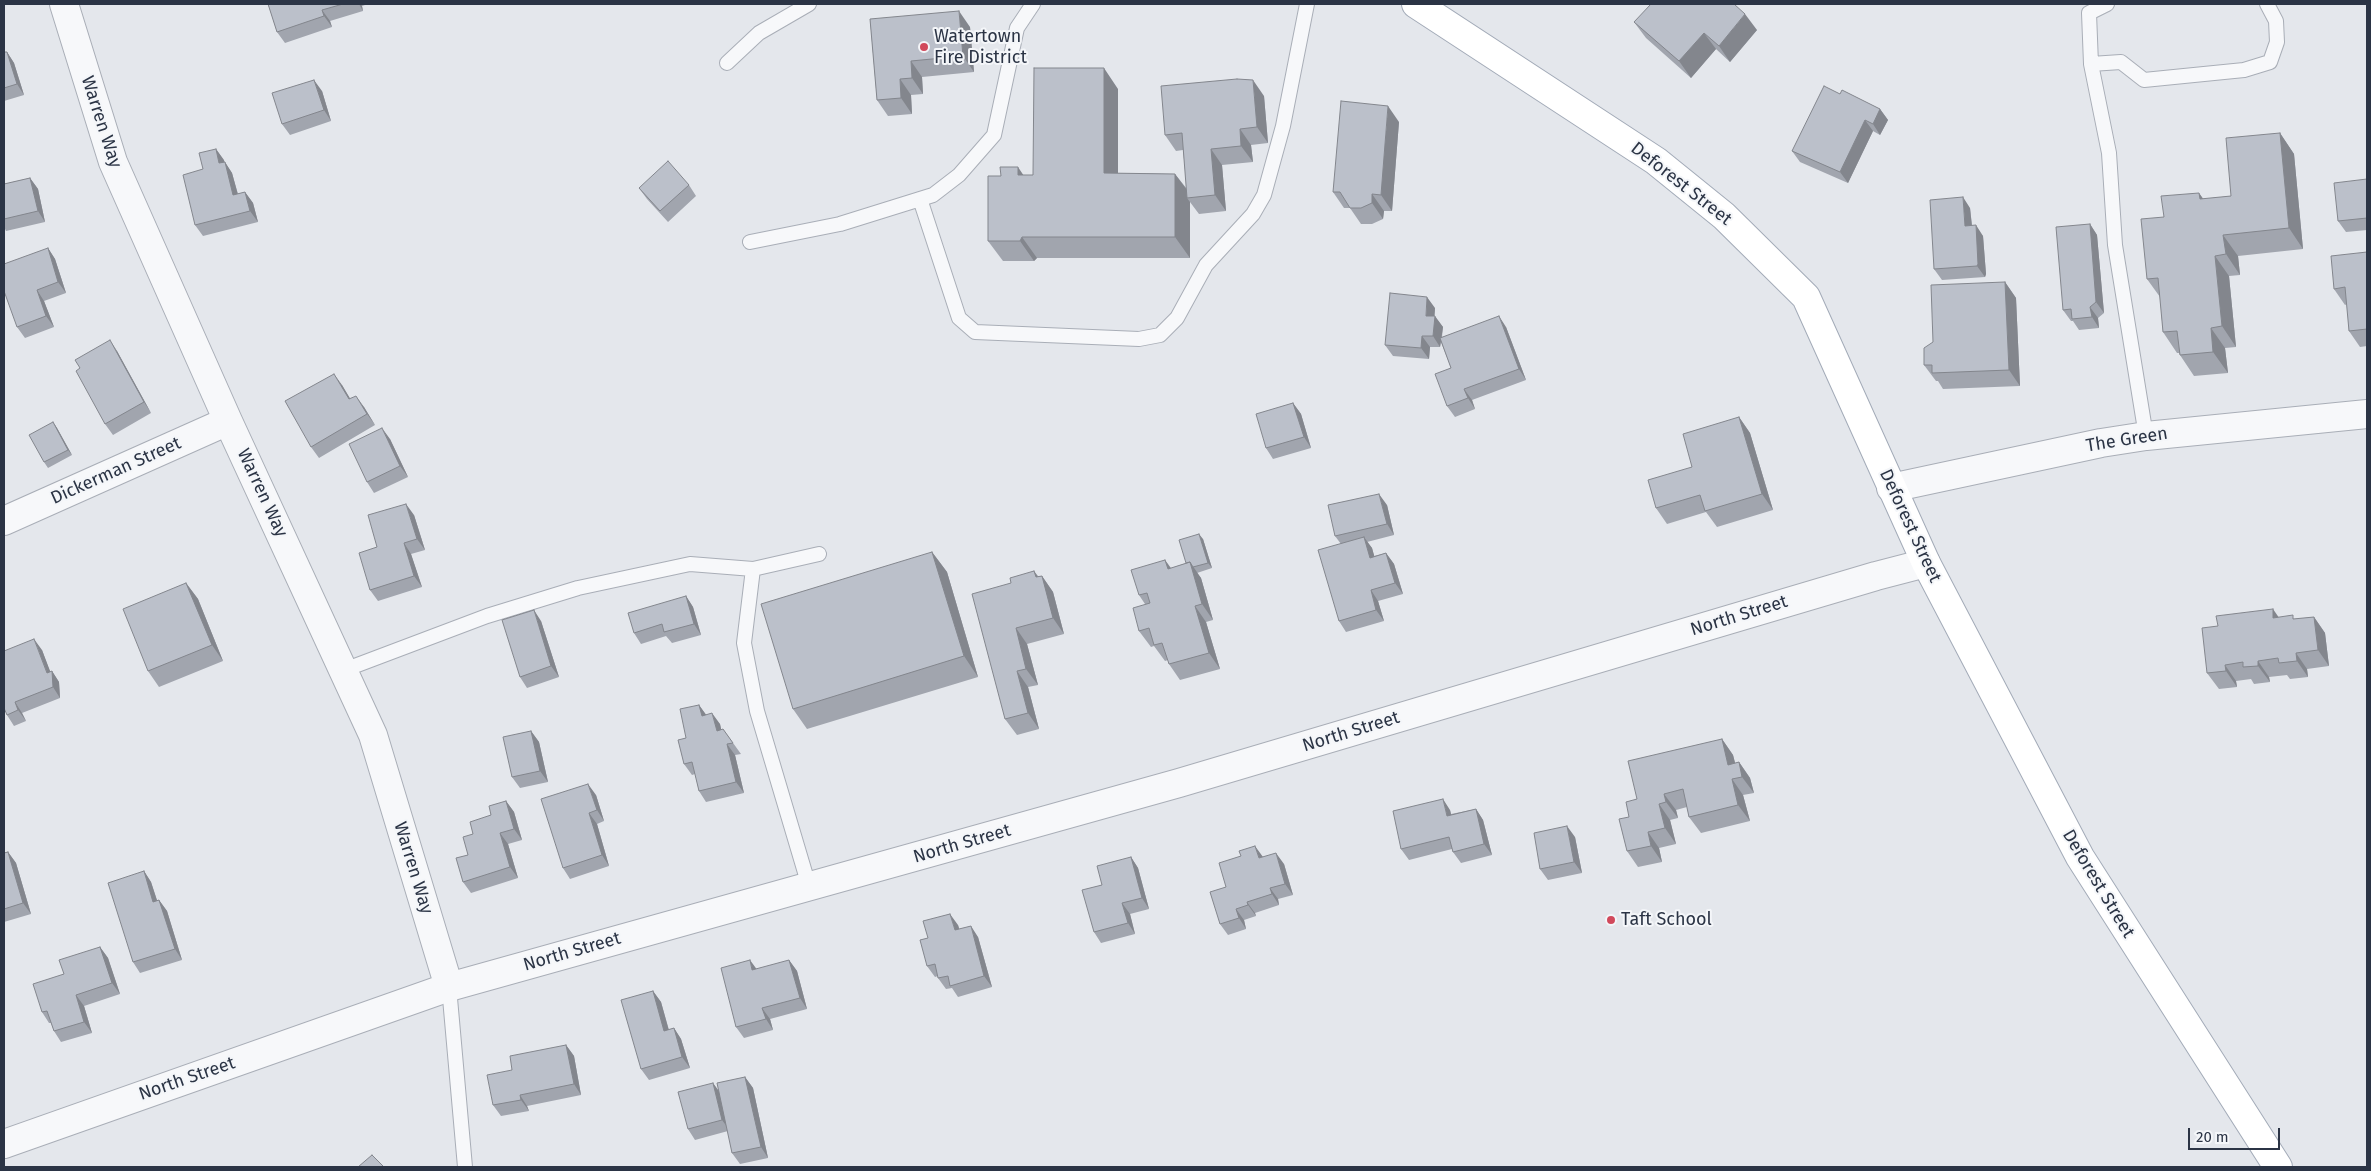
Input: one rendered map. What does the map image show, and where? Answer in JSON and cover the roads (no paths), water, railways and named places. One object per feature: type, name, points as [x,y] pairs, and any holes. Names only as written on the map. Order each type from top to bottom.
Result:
[{"type":"main road","name":"Deforest Street","points":[[1416,4],[1656,161],[1724,216],[1806,297],[1926,563],[2080,857],[2278,1167]]},
{"type":"street","name":"Warren Way","points":[[64,4],[113,162],[228,421],[374,735],[449,987]]},
{"type":"street","name":"The Green","points":[[1891,488],[2101,443],[2146,436],[2367,414]]},
{"type":"street","name":"Dickerman Street","points":[[4,521],[228,421]]},
{"type":"street","name":"North Street","points":[[4,1144],[449,987],[1180,783],[1876,576],[1926,563]]},
{"type":"lane","points":[[727,63],[759,33],[809,4]]},
{"type":"lane","points":[[750,242],[840,224],[933,195],[960,175],[994,135],[1017,28],[1033,4]]},
{"type":"lane","points":[[920,199],[959,318],[975,332],[1139,339],[1160,334],[1177,318],[1206,265],[1253,214],[1264,194],[1283,126],[1306,4]]},
{"type":"lane","points":[[2107,4],[2090,13],[2091,64],[2109,153],[2115,245],[2146,436]]},
{"type":"lane","points":[[2091,64],[2121,62],[2144,80],[2244,70],[2270,62],[2277,42],[2277,35],[2276,21],[2267,4]]},
{"type":"lane","points":[[344,670],[487,616],[578,588],[690,564],[753,569],[819,554]]},
{"type":"lane","points":[[753,569],[744,643],[757,710],[809,886]]},
{"type":"lane","points":[[449,987],[465,1167]]},
{"type":"place","name":"Watertown Fire District","points":[[924,47]]},
{"type":"place","name":"Taft School","points":[[1611,920]]}]
